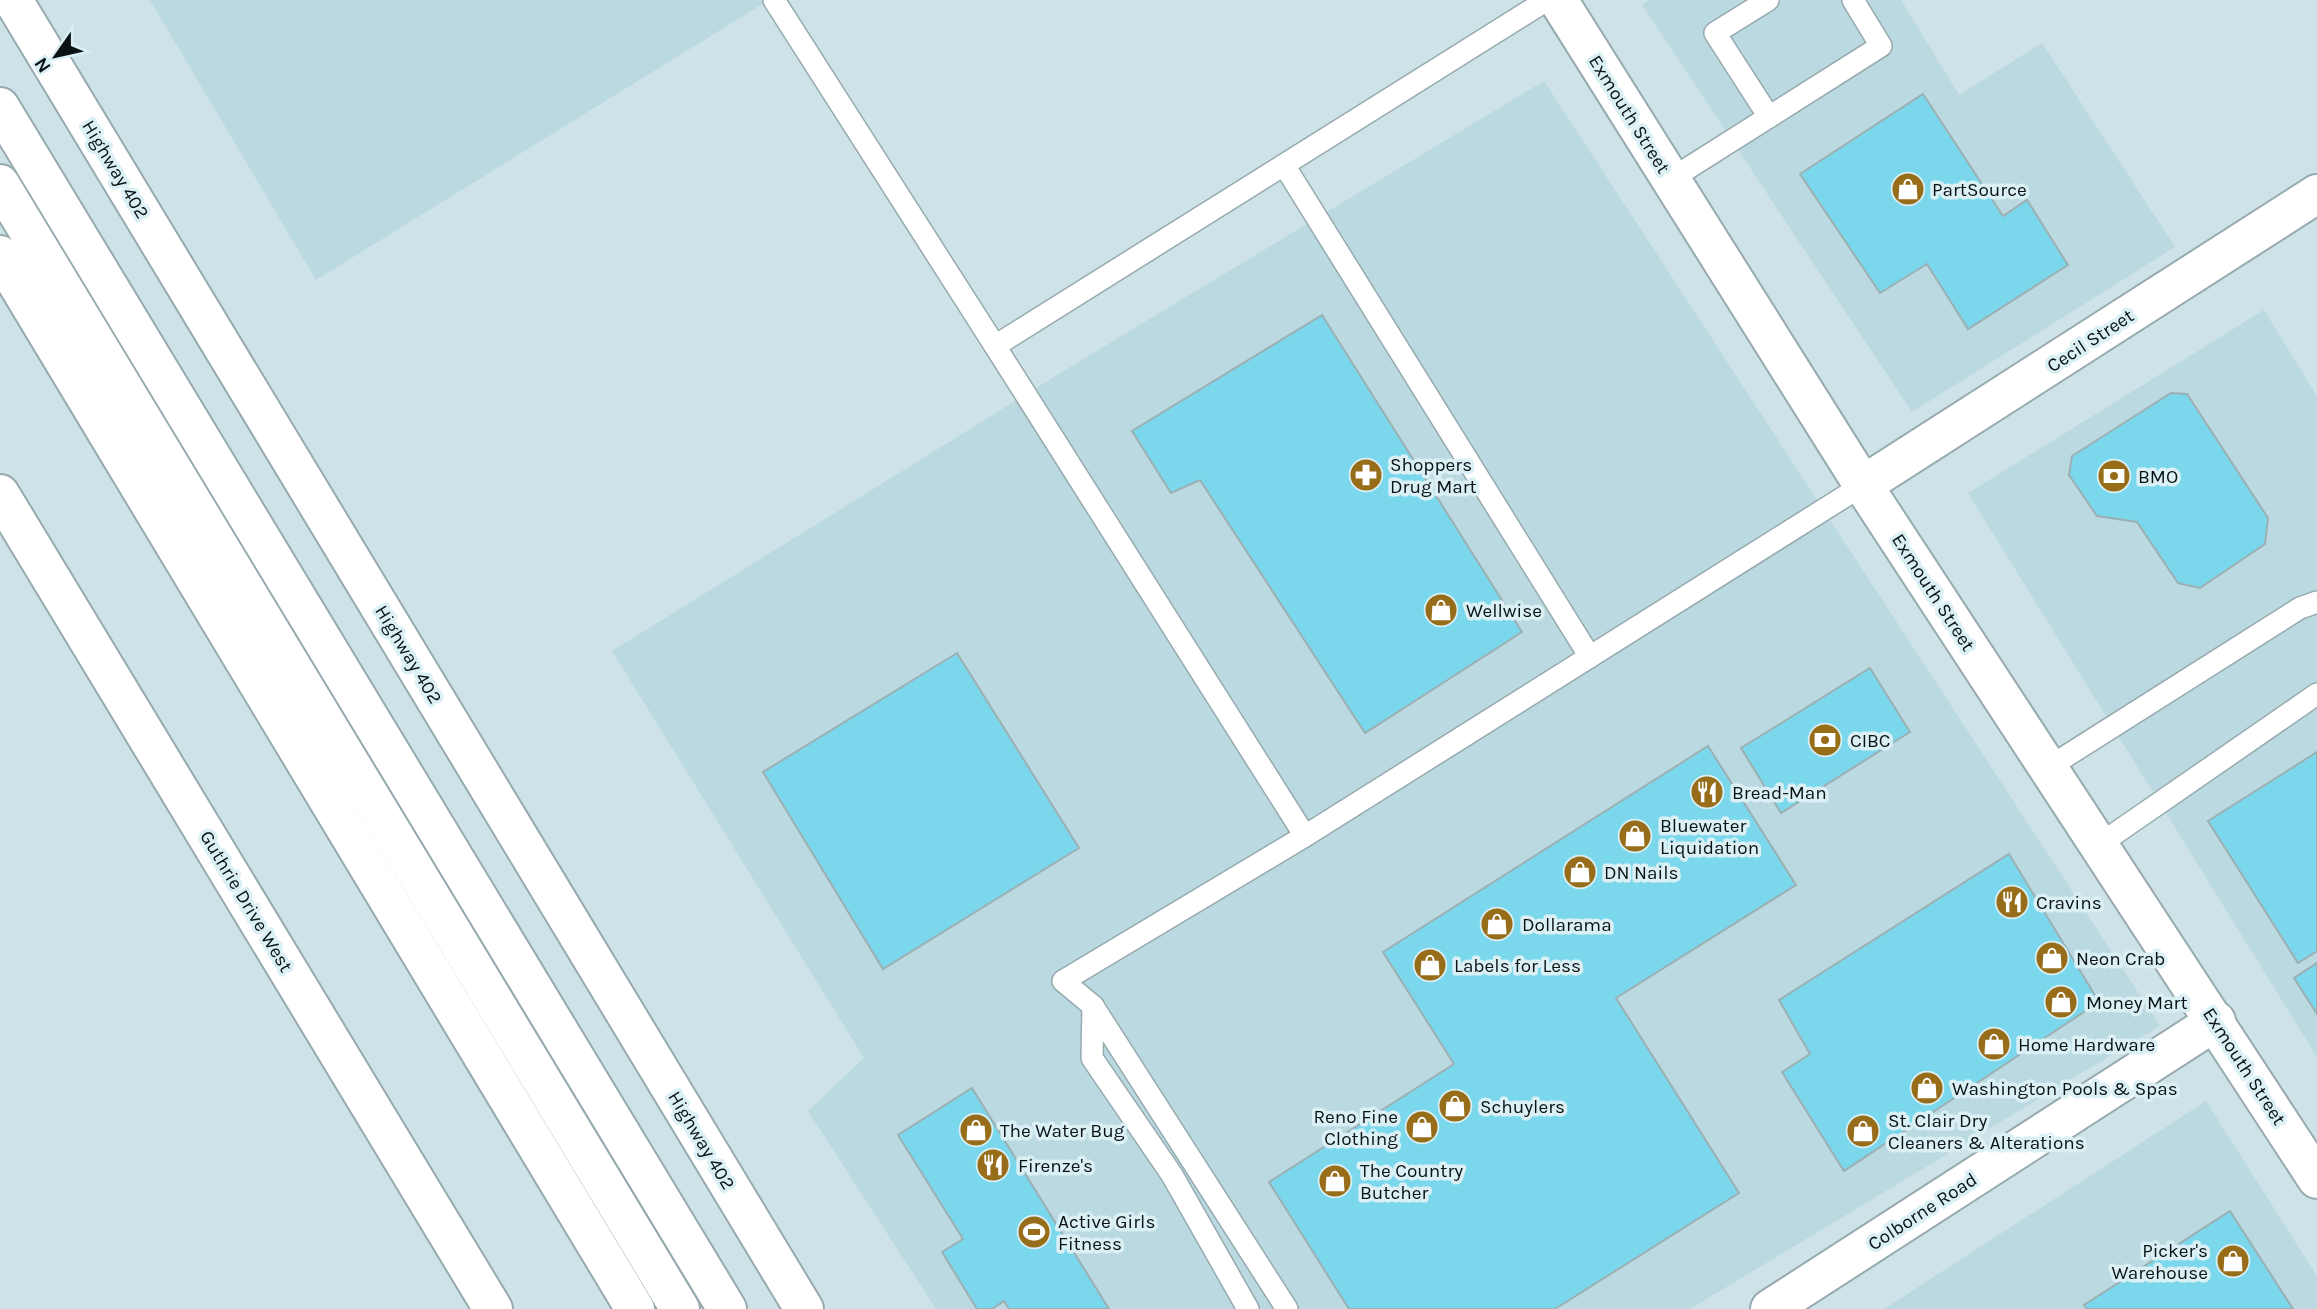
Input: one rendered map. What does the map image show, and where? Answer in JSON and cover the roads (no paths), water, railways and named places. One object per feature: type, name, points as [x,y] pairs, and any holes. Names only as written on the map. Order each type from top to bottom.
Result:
[{"type":"main road","name":"Highway 402","points":[[13,0],[804,1309]]},
{"type":"main road","name":"Exmouth Street","points":[[1558,0],[1863,485],[2317,1179]]},
{"type":"main road","points":[[0,107],[727,1309]]},
{"type":"main road","points":[[0,184],[681,1309]]},
{"type":"main road","name":"Cecil Street","points":[[1863,485],[2317,194]]},
{"type":"main road","points":[[0,255],[635,1309]]},
{"type":"main road","name":"Guthrie Drive West","points":[[0,494],[493,1309]]},
{"type":"main road","name":"Colborne Road","points":[[1770,1309],[2216,1021]]},
{"type":"lane","points":[[774,0],[1305,836]]},
{"type":"lane","points":[[995,346],[1547,0]]},
{"type":"lane","points":[[1768,0],[1715,33],[1769,117]]},
{"type":"lane","points":[[1671,180],[1881,46],[1853,0]]},
{"type":"lane","points":[[1284,165],[1590,657]]},
{"type":"lane","points":[[1287,1309],[1093,1006],[1063,981],[1305,836],[1863,485]]},
{"type":"lane","points":[[2049,767],[2300,608],[2317,602]]},
{"type":"lane","points":[[2100,844],[2317,694]]},
{"type":"lane","points":[[1093,1006],[1092,1058],[1172,1175],[1248,1309]]},
{"type":"place","name":"PartSource","points":[[1908,189]]},
{"type":"place","name":"Shoppers Drug Mart","points":[[1366,475]]},
{"type":"place","name":"BMO","points":[[2114,476]]},
{"type":"place","name":"Wellwise","points":[[1441,610]]},
{"type":"place","name":"CIBC","points":[[1825,740]]},
{"type":"place","name":"Bread-Man","points":[[1707,792]]},
{"type":"place","name":"Bluewater Liquidation","points":[[1635,836]]},
{"type":"place","name":"DN Nails","points":[[1580,872]]},
{"type":"place","name":"Cravins","points":[[2012,902]]},
{"type":"place","name":"Dollarama","points":[[1497,924]]},
{"type":"place","name":"Neon Crab","points":[[2052,958]]},
{"type":"place","name":"Labels for Less","points":[[1430,965]]},
{"type":"place","name":"Money Mart","points":[[2061,1002]]},
{"type":"place","name":"Home Hardware","points":[[1994,1044]]},
{"type":"place","name":"Washington Pools & Spas","points":[[1927,1088]]},
{"type":"place","name":"Schuylers","points":[[1455,1106]]},
{"type":"place","name":"Reno Fine Clothing","points":[[1422,1127]]},
{"type":"place","name":"The Water Bug","points":[[976,1130]]},
{"type":"place","name":"St. Clair Dry Cleaners & Alterations","points":[[1863,1131]]},
{"type":"place","name":"Firenze's","points":[[993,1165]]},
{"type":"place","name":"The Country Butcher","points":[[1335,1181]]},
{"type":"place","name":"Active Girls Fitness","points":[[1034,1232]]},
{"type":"place","name":"Picker's Warehouse","points":[[2233,1261]]}]
